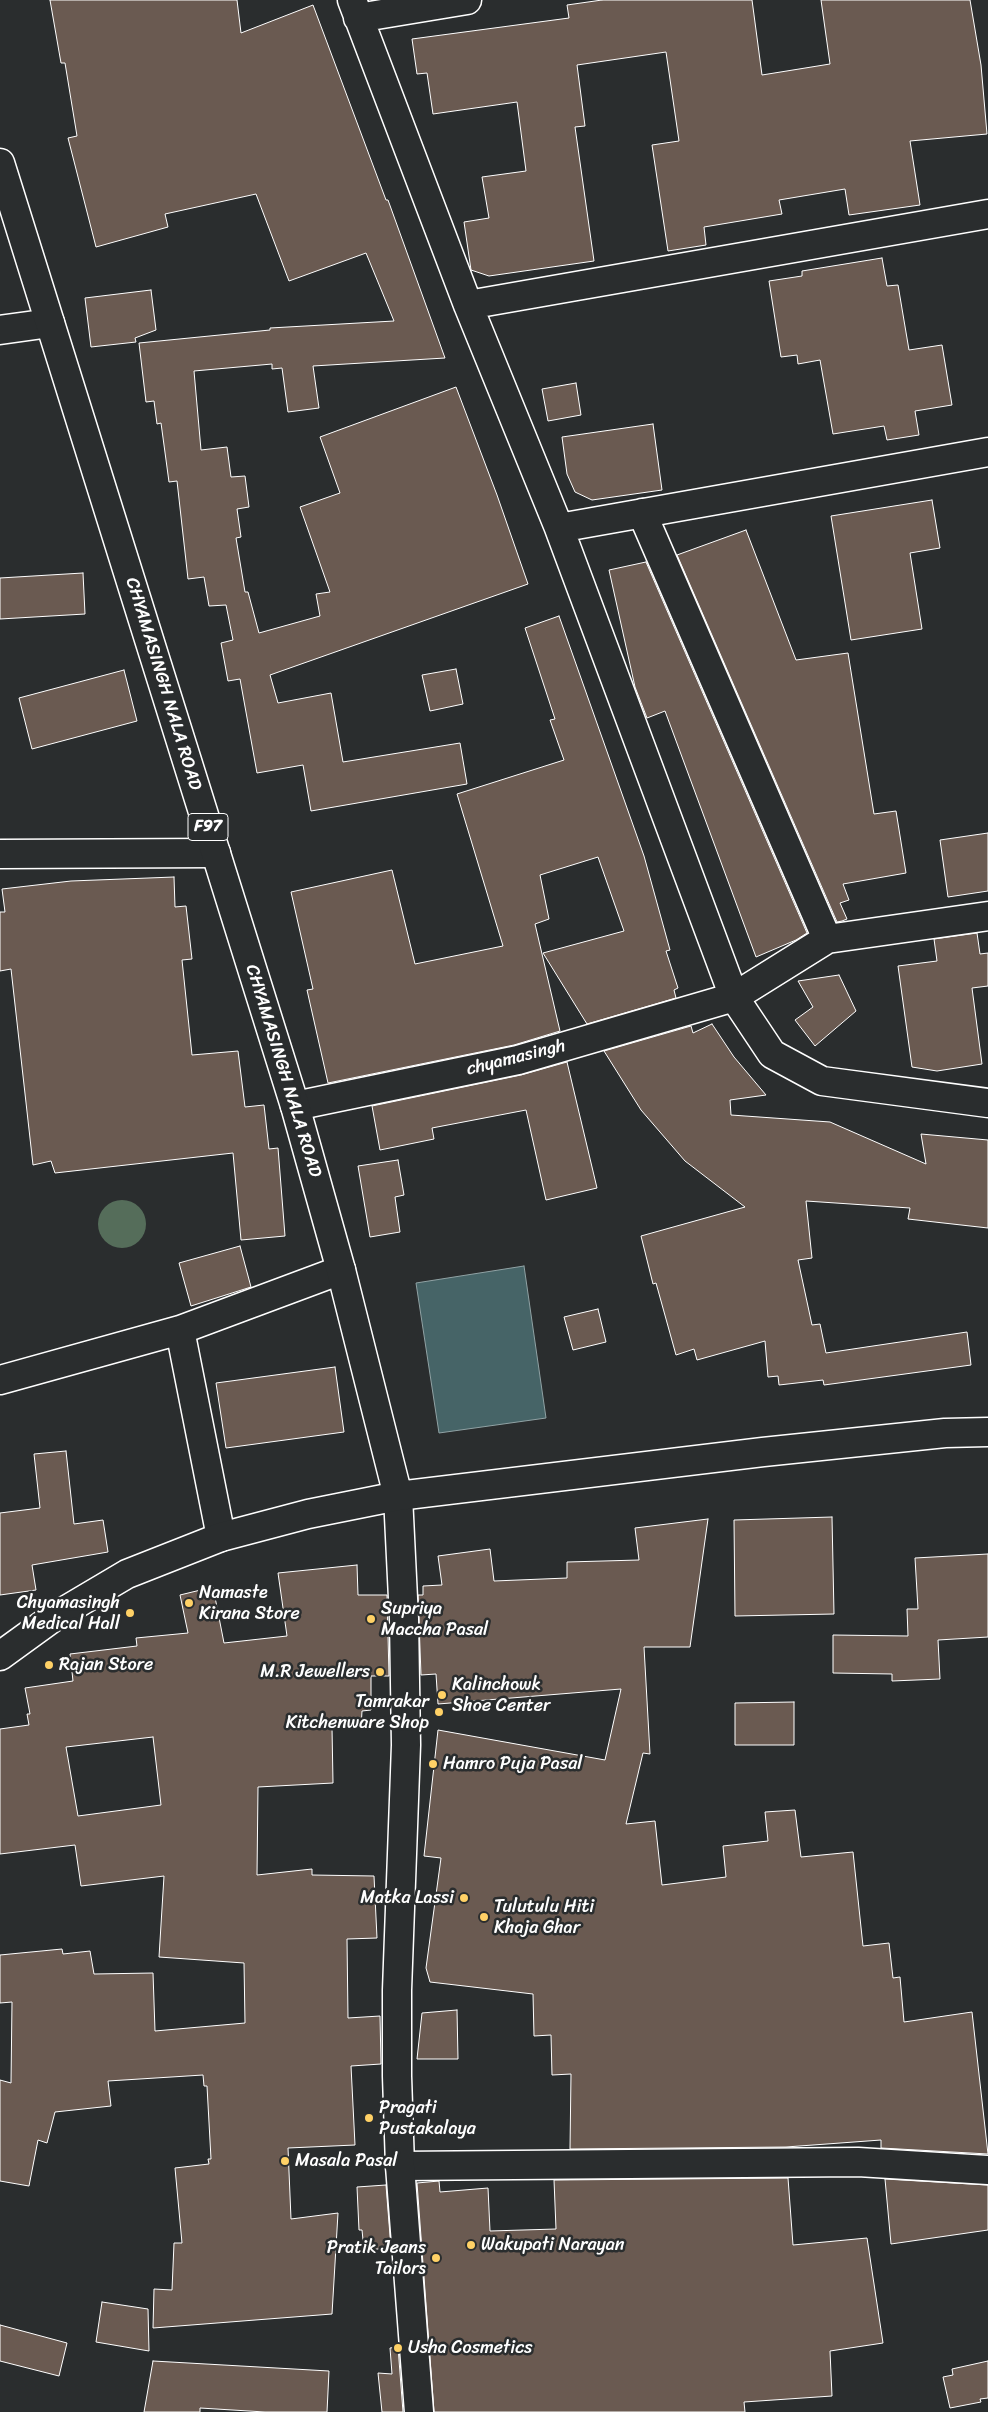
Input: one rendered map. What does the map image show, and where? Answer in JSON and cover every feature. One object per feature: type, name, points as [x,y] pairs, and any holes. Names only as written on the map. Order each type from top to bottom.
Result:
[{"type":"street","points":[[467,0],[355,9],[468,304],[559,528],[734,997],[772,1054],[822,1081],[988,1103]]},
{"type":"street","name":"CHYAMASINGH NALA ROAD","points":[[0,163],[294,1106],[341,1270],[398,1496],[404,1619],[406,1736],[397,1999],[397,2076],[400,2166],[419,2412]]},
{"type":"street","points":[[468,304],[988,214]]},
{"type":"street","points":[[0,330],[50,323]]},
{"type":"street","points":[[559,528],[988,452]]},
{"type":"street","points":[[642,513],[827,939],[988,916]]},
{"type":"street","points":[[0,854],[216,853]]},
{"type":"street","name":"chyamasingh","points":[[294,1106],[518,1060],[734,997],[827,939]]},
{"type":"street","points":[[0,1380],[180,1330],[341,1270]]},
{"type":"street","points":[[180,1330],[220,1537]]},
{"type":"street","points":[[0,1656],[51,1619],[127,1574],[220,1537],[308,1514],[398,1496],[763,1452],[945,1433],[988,1432]]},
{"type":"street","points":[[400,2166],[858,2162],[988,2170]]},
{"type":"green space","points":[[122,1200],[131,1202],[139,1207],[144,1215],[146,1224],[144,1233],[139,1241],[131,1246],[122,1248],[113,1246],[105,1241],[100,1233],[98,1224],[100,1215],[105,1207],[113,1202]]},
{"type":"water","points":[[524,1266],[546,1418],[439,1433],[416,1283]]},
{"type":"building","points":[[50,0],[237,0],[241,33],[313,5],[386,200],[388,200],[445,358],[313,366],[319,408],[288,412],[282,368],[272,369],[272,364],[194,371],[201,450],[227,447],[231,477],[245,476],[249,507],[237,509],[241,537],[236,538],[245,592],[248,592],[259,633],[320,616],[316,594],[330,592],[300,507],[340,493],[320,437],[456,387],[528,584],[270,675],[278,703],[331,693],[343,762],[460,743],[467,784],[311,811],[303,765],[257,773],[240,679],[228,681],[221,643],[233,640],[226,605],[209,606],[204,577],[188,579],[177,481],[169,482],[161,423],[157,424],[154,401],[146,402],[139,343],[270,330],[270,328],[394,321],[366,253],[289,281],[256,194],[165,214],[168,227],[96,247],[68,138],[77,136],[65,63],[61,63]]},
{"type":"building","points":[[602,0],[752,0],[762,75],[830,64],[821,0],[970,0],[981,65],[987,134],[910,141],[920,205],[849,215],[845,189],[779,200],[782,214],[704,227],[706,245],[668,251],[652,145],[679,141],[666,52],[577,65],[585,126],[575,127],[594,261],[489,276],[471,270],[464,222],[489,218],[482,177],[526,171],[517,102],[433,114],[427,73],[417,74],[412,39],[569,18],[567,5]]},
{"type":"building","points":[[882,258],[887,286],[898,285],[909,350],[942,345],[952,405],[915,411],[919,435],[887,440],[884,426],[833,434],[820,360],[798,364],[797,355],[781,357],[769,281],[802,276],[802,271]]},
{"type":"building","points":[[151,290],[156,330],[135,338],[136,342],[91,347],[85,298]]},
{"type":"building","points":[[576,383],[581,415],[548,421],[542,389]]},
{"type":"building","points":[[653,424],[662,490],[592,500],[575,492],[567,474],[562,437]]},
{"type":"building","points":[[932,500],[940,548],[910,553],[922,629],[851,640],[831,516]]},
{"type":"building","points":[[746,530],[796,660],[848,653],[874,814],[896,811],[906,873],[843,884],[849,900],[840,903],[847,919],[842,921],[837,922],[677,555]]},
{"type":"building","points":[[646,562],[807,933],[796,940],[756,957],[665,711],[647,718],[635,687],[609,570]]},
{"type":"building","points":[[83,573],[85,614],[0,619],[0,578]]},
{"type":"building","points":[[559,616],[644,856],[670,950],[666,951],[678,988],[674,990],[676,998],[587,1024],[543,953],[624,931],[598,857],[540,875],[549,919],[535,924],[560,1031],[514,1045],[328,1083],[307,990],[313,989],[291,892],[392,870],[415,964],[503,946],[457,794],[564,760],[550,720],[555,719],[525,628]]},
{"type":"building","points":[[456,669],[463,704],[430,711],[422,675]]},
{"type":"building","points":[[124,670],[137,721],[32,749],[19,698]]},
{"type":"building","points":[[988,833],[988,891],[948,897],[940,840]]},
{"type":"building","points":[[174,877],[175,907],[186,906],[192,959],[182,960],[192,1055],[238,1051],[245,1107],[264,1105],[269,1149],[278,1148],[285,1236],[241,1240],[233,1153],[55,1173],[51,1161],[33,1165],[11,969],[0,971],[0,912],[5,912],[2,889],[71,881]]},
{"type":"building","points":[[977,933],[980,954],[988,953],[988,986],[972,988],[982,1064],[937,1071],[912,1067],[898,966],[937,961],[934,939]]},
{"type":"building","points":[[839,975],[856,1011],[815,1046],[795,1020],[813,1007],[798,981]]},
{"type":"building","points":[[712,1024],[734,1057],[766,1095],[730,1100],[731,1115],[830,1122],[926,1164],[921,1134],[988,1140],[988,1228],[908,1219],[910,1208],[806,1201],[812,1258],[798,1260],[812,1325],[820,1324],[826,1353],[967,1332],[971,1365],[824,1385],[823,1380],[779,1385],[778,1376],[768,1377],[765,1341],[697,1360],[694,1349],[676,1355],[656,1283],[653,1284],[641,1236],[745,1207],[685,1161],[641,1110],[604,1051],[691,1026],[693,1033]]},
{"type":"building","points":[[567,1062],[597,1188],[546,1200],[526,1110],[432,1128],[434,1139],[380,1150],[372,1106],[521,1075]]},
{"type":"building","points":[[398,1160],[404,1195],[395,1197],[400,1232],[370,1237],[358,1166]]},
{"type":"building","points":[[240,1246],[251,1287],[191,1306],[179,1263]]},
{"type":"building","points":[[598,1309],[606,1342],[573,1350],[564,1317]]},
{"type":"building","points":[[335,1367],[344,1432],[226,1448],[216,1383]]},
{"type":"building","points":[[66,1451],[74,1524],[103,1520],[108,1552],[32,1565],[36,1590],[0,1595],[0,1513],[40,1508],[34,1454]]},
{"type":"building","points":[[832,1517],[834,1614],[735,1616],[734,1520]]},
{"type":"building","points":[[708,1519],[690,1647],[644,1647],[650,1754],[643,1753],[626,1824],[655,1821],[662,1885],[726,1877],[723,1846],[768,1841],[765,1812],[795,1810],[801,1857],[853,1852],[863,1946],[889,1943],[893,1978],[900,1977],[904,2022],[972,2012],[988,2154],[881,2148],[881,2140],[786,2147],[570,2149],[571,2074],[552,2075],[551,2035],[534,2036],[533,1994],[430,1982],[426,1968],[441,1858],[424,1856],[438,1730],[605,1760],[621,1689],[438,1704],[436,1674],[421,1675],[418,1595],[423,1595],[423,1586],[442,1585],[438,1556],[490,1549],[494,1581],[567,1578],[567,1562],[639,1560],[635,1528]]},
{"type":"building","points":[[988,1554],[988,1637],[938,1640],[940,1679],[892,1681],[892,1674],[833,1673],[833,1635],[908,1636],[907,1609],[918,1609],[915,1558]]},
{"type":"building","points":[[357,1565],[358,1595],[387,1595],[389,1676],[371,1676],[371,1710],[362,1711],[361,1728],[332,1728],[333,1783],[258,1787],[257,1875],[312,1869],[312,1875],[374,1876],[377,1938],[347,1939],[348,2018],[380,2016],[381,2064],[351,2066],[355,2145],[288,2148],[291,2219],[338,2213],[332,2314],[153,2328],[154,2289],[172,2290],[174,2243],[182,2243],[175,2168],[209,2164],[208,2159],[211,2159],[207,2086],[204,2086],[203,2075],[108,2081],[111,2106],[55,2112],[47,2143],[38,2140],[29,2186],[0,2181],[0,2080],[11,2083],[12,2002],[0,2003],[0,1955],[62,1949],[63,1954],[90,1951],[94,1974],[153,1973],[155,2031],[245,2023],[244,1963],[159,1957],[164,1876],[81,1886],[75,1845],[0,1854],[0,1729],[29,1725],[27,1714],[30,1714],[25,1688],[73,1681],[70,1654],[137,1646],[136,1638],[188,1633],[180,1595],[213,1587],[224,1643],[287,1636],[278,1573]],"holes":[[[153,1737],[161,1805],[78,1816],[66,1747]]]},
{"type":"building","points":[[794,1702],[794,1745],[735,1745],[735,1703]]},
{"type":"building","points":[[457,2010],[458,2059],[417,2059],[422,2013]]},
{"type":"building","points":[[788,2178],[793,2245],[867,2238],[883,2343],[830,2351],[832,2396],[744,2402],[745,2412],[434,2412],[417,2183],[439,2181],[440,2192],[488,2188],[490,2231],[556,2229],[554,2180]]},
{"type":"building","points":[[885,2179],[988,2185],[988,2230],[891,2244]]},
{"type":"building","points":[[386,2185],[391,2248],[364,2250],[362,2230],[359,2230],[357,2187]]},
{"type":"building","points":[[102,2302],[148,2309],[149,2351],[96,2342]]},
{"type":"building","points":[[0,2325],[67,2343],[59,2376],[0,2361]]},
{"type":"building","points":[[398,2347],[403,2412],[382,2412],[378,2373],[392,2374],[390,2348]]},
{"type":"building","points":[[153,2361],[329,2371],[327,2412],[265,2412],[200,2408],[200,2412],[144,2412]]},
{"type":"building","points":[[988,2361],[988,2398],[980,2399],[981,2402],[950,2408],[943,2377],[953,2375],[952,2369]]},
{"type":"place","name":"Namaste Kirana Store","points":[[189,1603]]},
{"type":"place","name":"Chyamasingh Medical Hall","points":[[130,1613]]},
{"type":"place","name":"Supriya Maccha Pasal","points":[[371,1619]]},
{"type":"place","name":"Rajan Store","points":[[49,1665]]},
{"type":"place","name":"M.R Jewellers","points":[[380,1672]]},
{"type":"place","name":"Kalinchowk Shoe Center","points":[[442,1695]]},
{"type":"place","name":"Tamrakar Kitchenware Shop","points":[[439,1712]]},
{"type":"place","name":"Hamro Puja Pasal","points":[[433,1764]]},
{"type":"place","name":"Matka Lassi","points":[[464,1898]]},
{"type":"place","name":"Tulutulu Hiti Khaja Ghar","points":[[484,1917]]},
{"type":"place","name":"Pragati Pustakalaya","points":[[369,2118]]},
{"type":"place","name":"Masala Pasal","points":[[285,2161]]},
{"type":"place","name":"Wakupati Narayan","points":[[471,2245]]},
{"type":"place","name":"Pratik Jeans Tailors","points":[[436,2258]]},
{"type":"place","name":"Usha Cosmetics","points":[[398,2348]]}]
